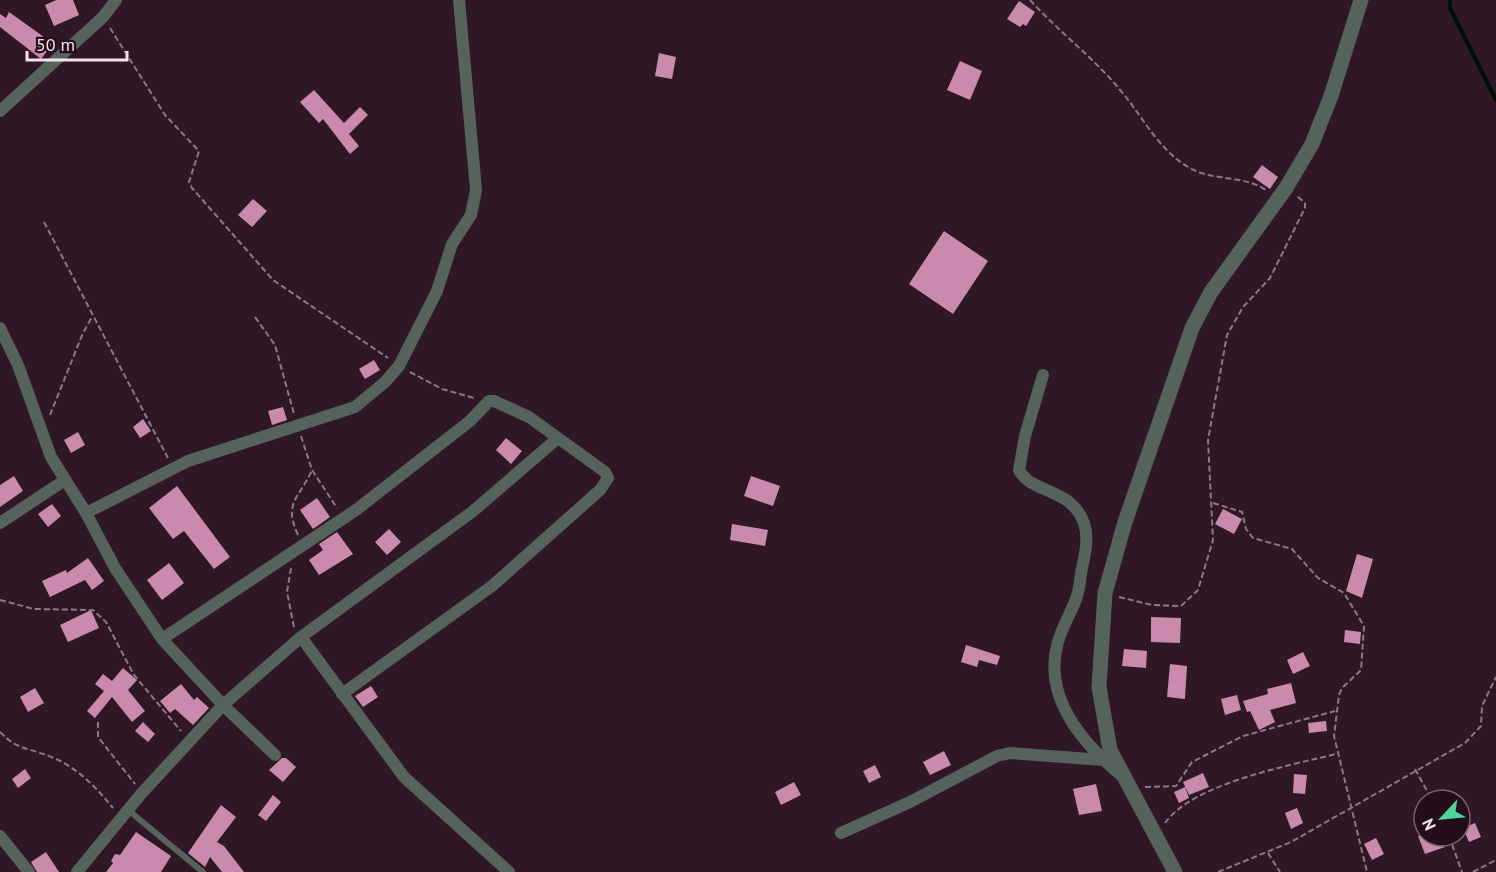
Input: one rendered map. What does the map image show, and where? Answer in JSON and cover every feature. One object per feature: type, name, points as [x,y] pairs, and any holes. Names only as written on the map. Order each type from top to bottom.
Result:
[{"type":"street","points":[[0,111],[103,17],[116,0]]},
{"type":"street","points":[[86,513],[188,461],[355,407],[385,382],[399,366],[437,291],[452,244],[465,226],[475,204],[459,0]]},
{"type":"street","points":[[1175,872],[1157,834],[1110,750],[1099,687],[1104,593],[1125,522],[1192,328],[1211,292],[1282,194],[1312,144],[1331,96],[1361,0]]},
{"type":"street","points":[[0,328],[18,365],[51,457],[86,513],[115,568],[162,639],[223,705],[275,755]]},
{"type":"street","points":[[1043,375],[1025,436],[1019,470],[1028,480],[1061,494],[1074,507],[1084,524],[1086,550],[1077,596],[1057,643],[1054,666],[1058,693],[1066,715],[1080,735],[1127,784]]},
{"type":"street","points":[[162,639],[343,518],[470,422],[489,402],[494,401],[528,417],[605,472],[608,478],[606,484],[492,586],[342,694]]},
{"type":"street","points":[[76,872],[141,794],[223,705],[301,637],[472,512],[558,438]]},
{"type":"street","points":[[0,523],[66,480]]},
{"type":"street","points":[[301,637],[417,791],[509,872]]},
{"type":"street","points":[[840,833],[910,802],[998,756],[1010,753],[1102,760]]},
{"type":"street","points":[[0,836],[29,872]]},
{"type":"lane","points":[[125,815],[203,872]]},
{"type":"path","points":[[1030,0],[1097,65],[1122,92],[1167,150],[1186,166],[1206,177],[1252,182],[1303,200],[1305,208],[1270,278],[1243,307],[1225,343],[1208,440],[1208,481],[1213,503],[1213,540],[1210,557],[1198,590],[1181,606],[1170,607],[1104,593]]},
{"type":"path","points":[[103,17],[165,115],[199,151],[189,182],[192,188],[273,280],[399,366],[442,389],[489,402]]},
{"type":"path","points":[[44,222],[173,469]]},
{"type":"path","points":[[43,431],[78,351],[83,333],[92,317]]},
{"type":"path","points":[[255,317],[275,345],[312,470],[343,518]]},
{"type":"path","points":[[290,647],[294,624],[286,584],[300,537],[290,516],[294,501],[312,470]]},
{"type":"path","points":[[1213,503],[1242,512],[1246,529],[1257,541],[1285,545],[1292,549],[1318,578],[1344,593],[1363,622],[1360,670],[1342,688],[1335,711],[1336,754],[1353,809],[1367,872]]},
{"type":"path","points":[[0,600],[34,609],[93,610],[106,622],[134,675],[190,742]]},
{"type":"path","points":[[1218,872],[1268,853],[1353,809],[1415,769],[1465,743],[1481,726],[1482,706],[1496,677]]},
{"type":"path","points":[[1127,784],[1176,786],[1192,762],[1243,736],[1335,711]]},
{"type":"path","points":[[98,722],[98,738],[141,794]]},
{"type":"path","points":[[0,732],[14,746],[47,755],[79,772],[125,815]]},
{"type":"path","points":[[1157,834],[1174,810],[1216,787],[1336,754]]},
{"type":"path","points":[[1415,769],[1425,788]]},
{"type":"path","points":[[1453,848],[1462,872]]},
{"type":"path","points":[[1268,853],[1280,872]]},
{"type":"path","points":[[1473,872],[1496,860]]},
{"type":"building","points":[[56,0],[73,0],[79,15],[54,26],[45,5]]},
{"type":"building","points":[[1019,1],[1035,12],[1026,26],[1023,24],[1020,27],[1007,19]]},
{"type":"building","points":[[9,12],[51,42],[51,46],[41,59],[0,27],[0,14],[6,18]]},
{"type":"building","points":[[659,53],[676,57],[672,79],[655,76]]},
{"type":"building","points":[[960,61],[982,71],[970,100],[947,90]]},
{"type":"building","points":[[314,90],[344,123],[360,107],[368,115],[349,134],[359,146],[350,154],[323,119],[319,123],[300,102]]},
{"type":"building","points":[[1262,165],[1278,177],[1270,189],[1253,177]]},
{"type":"building","points":[[253,199],[267,211],[252,227],[238,215]]},
{"type":"building","points":[[944,231],[988,261],[953,314],[909,284]]},
{"type":"building","points":[[374,360],[380,370],[365,379],[359,369]]},
{"type":"building","points":[[283,407],[287,420],[272,425],[268,411]]},
{"type":"building","points":[[143,419],[151,431],[140,438],[133,427]]},
{"type":"building","points":[[78,432],[85,445],[71,453],[64,440]]},
{"type":"building","points":[[506,438],[522,451],[511,464],[496,450]]},
{"type":"building","points":[[14,476],[23,491],[0,507],[0,485]]},
{"type":"building","points":[[751,476],[780,486],[773,506],[744,496]]},
{"type":"building","points":[[177,486],[230,557],[214,569],[184,531],[173,539],[149,508]]},
{"type":"building","points":[[317,498],[330,517],[313,529],[300,510]]},
{"type":"building","points":[[52,504],[61,516],[48,527],[38,514]]},
{"type":"building","points":[[1223,509],[1242,519],[1234,534],[1215,524]]},
{"type":"building","points":[[732,524],[768,530],[765,546],[730,540]]},
{"type":"building","points":[[389,529],[401,542],[387,555],[375,542]]},
{"type":"building","points":[[337,532],[353,554],[319,575],[309,560],[323,550],[319,544]]},
{"type":"building","points":[[1357,554],[1373,559],[1362,598],[1346,591]]},
{"type":"building","points":[[88,558],[104,581],[92,590],[85,580],[50,597],[42,581],[66,570],[67,573]]},
{"type":"building","points":[[169,563],[184,583],[162,600],[147,580]]},
{"type":"building","points":[[91,610],[99,628],[68,642],[60,625]]},
{"type":"building","points":[[1151,617],[1181,618],[1180,643],[1151,642]]},
{"type":"building","points":[[1345,630],[1361,632],[1360,644],[1344,642]]},
{"type":"building","points":[[966,645],[1000,656],[997,665],[979,660],[977,667],[961,662]]},
{"type":"building","points":[[1124,649],[1147,651],[1146,668],[1122,666]]},
{"type":"building","points":[[1303,652],[1310,666],[1293,674],[1287,660]]},
{"type":"building","points":[[1170,664],[1187,666],[1185,699],[1167,697]]},
{"type":"building","points":[[123,668],[137,680],[128,690],[145,711],[132,722],[112,697],[95,718],[87,711],[104,691],[95,684],[103,674],[112,681]]},
{"type":"building","points":[[1291,683],[1296,703],[1270,710],[1275,722],[1259,730],[1250,711],[1247,712],[1243,701],[1268,694],[1267,689]]},
{"type":"building","points":[[181,684],[194,700],[197,697],[209,708],[193,725],[175,709],[170,713],[160,701]]},
{"type":"building","points":[[371,686],[378,697],[363,707],[355,696]]},
{"type":"building","points":[[35,688],[44,703],[28,712],[20,697]]},
{"type":"building","points":[[1237,695],[1241,710],[1225,715],[1221,699]]},
{"type":"building","points":[[1326,721],[1327,731],[1309,733],[1308,723]]},
{"type":"building","points":[[143,722],[155,734],[148,742],[135,731]]},
{"type":"building","points":[[944,751],[951,765],[930,775],[923,762]]},
{"type":"building","points":[[282,758],[286,758],[296,767],[283,782],[269,770]]},
{"type":"building","points":[[875,765],[881,777],[869,783],[863,771]]},
{"type":"building","points":[[25,769],[31,778],[18,788],[12,779]]},
{"type":"building","points":[[1203,773],[1209,787],[1189,795],[1183,782]]},
{"type":"building","points":[[1294,774],[1307,775],[1305,794],[1293,793]]},
{"type":"building","points":[[794,782],[801,795],[781,805],[775,792]]},
{"type":"building","points":[[1096,784],[1102,811],[1079,815],[1073,789]]},
{"type":"building","points":[[1185,787],[1189,798],[1179,803],[1174,792]]},
{"type":"building","points":[[273,795],[281,802],[266,821],[258,815]]},
{"type":"building","points":[[221,805],[236,817],[217,842],[224,846],[244,872],[222,872],[210,857],[205,867],[188,853]]},
{"type":"building","points":[[1297,808],[1303,823],[1291,829],[1285,813]]},
{"type":"building","points":[[1475,823],[1481,837],[1472,841],[1472,824]]},
{"type":"building","points":[[136,832],[171,856],[161,872],[106,872],[113,863],[111,861],[115,854],[120,855]]},
{"type":"building","points":[[1376,838],[1384,854],[1372,860],[1364,844]]},
{"type":"building","points":[[1423,848],[1442,848],[1425,854]]},
{"type":"building","points":[[46,852],[59,872],[37,872],[31,862]]},
{"type":"waterway","points":[[1450,0],[1450,8],[1496,100]]}]
